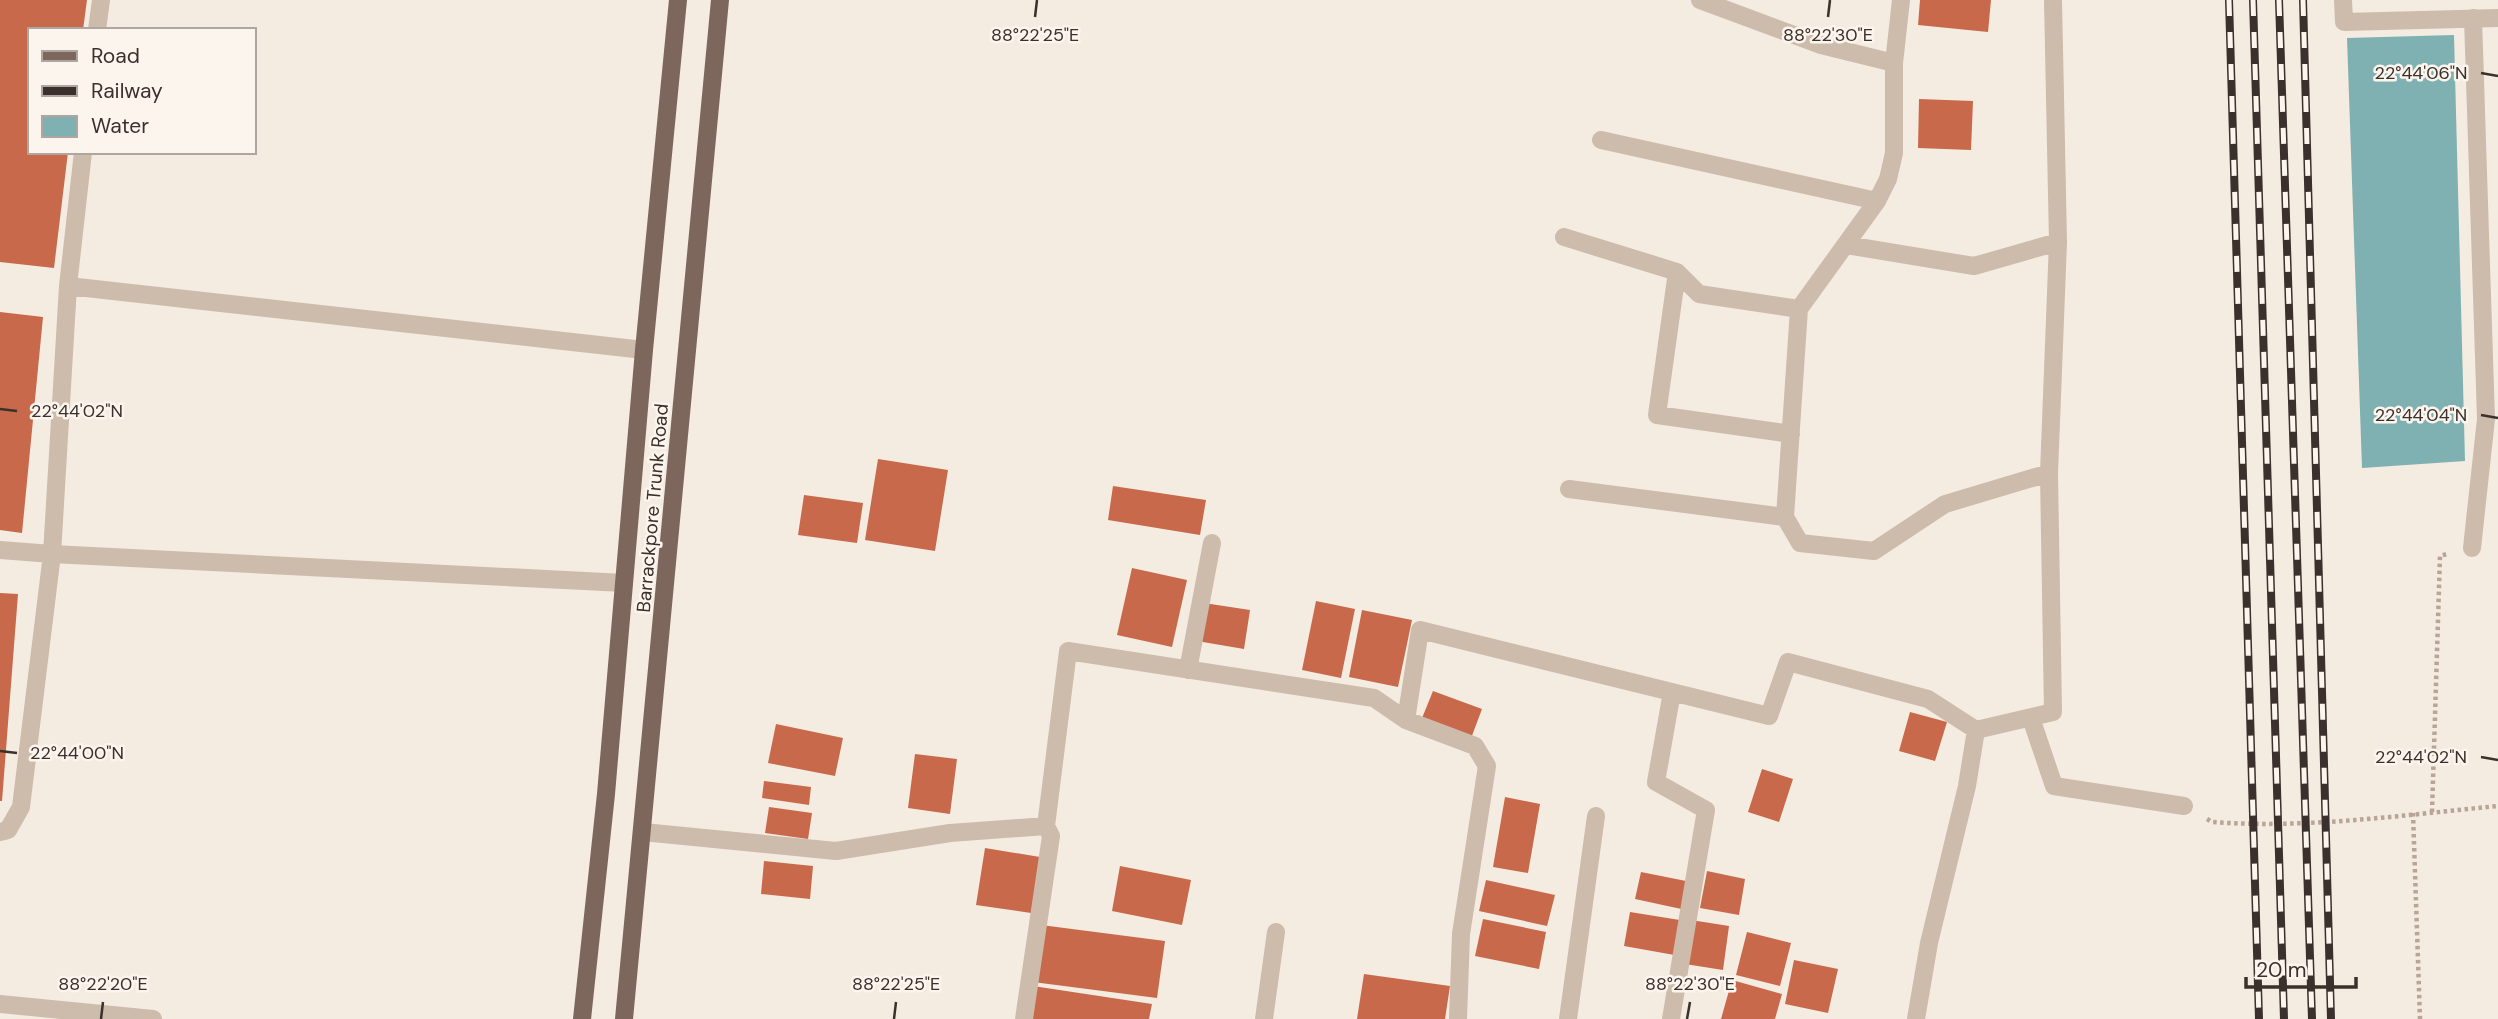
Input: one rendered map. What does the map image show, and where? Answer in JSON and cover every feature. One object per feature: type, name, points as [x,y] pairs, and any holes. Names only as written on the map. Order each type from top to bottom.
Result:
[{"type":"main road","name":"Barrackpore Trunk Road","points":[[582,1019],[606,794],[644,350],[678,0]]},
{"type":"main road","name":"Barrackpore Trunk Road","points":[[624,1019],[720,0]]},
{"type":"street","points":[[97,28],[101,0]]},
{"type":"street","points":[[1700,0],[1821,45],[1894,63]]},
{"type":"street","points":[[1901,0],[1894,63],[1894,153],[1888,179],[1877,201],[1799,309],[1785,517],[1800,543],[1874,551],[1945,504],[2049,473]]},
{"type":"street","points":[[1406,720],[1420,630],[1769,716],[1788,662],[1928,699],[1976,730],[2053,712],[2049,473],[2058,242],[2053,0]]},
{"type":"street","points":[[2343,0],[2344,22],[2498,18]]},
{"type":"street","points":[[2472,548],[2486,419],[2473,18]]},
{"type":"street","points":[[1601,140],[1877,201]]},
{"type":"street","points":[[0,832],[8,830],[21,807],[52,554],[68,286],[83,154]]},
{"type":"street","points":[[1564,237],[1678,272],[1699,295],[1799,309]]},
{"type":"street","points":[[1846,245],[1974,266],[2058,242]]},
{"type":"street","points":[[1678,272],[1657,415],[1791,434]]},
{"type":"street","points":[[68,286],[644,350]]},
{"type":"street","points":[[1569,489],[1785,517]]},
{"type":"street","points":[[1188,670],[1212,543]]},
{"type":"street","points":[[0,550],[624,583]]},
{"type":"street","points":[[1024,1019],[1051,836],[1046,826],[1068,651],[1374,698],[1406,720],[1475,746],[1487,766],[1461,934],[1458,1019]]},
{"type":"street","points":[[1671,1019],[1706,810],[1656,782],[1672,692]]},
{"type":"street","points":[[2031,718],[2054,786],[2184,806]]},
{"type":"street","points":[[1916,1019],[1929,943],[1967,786],[1976,730]]},
{"type":"street","points":[[1568,1019],[1596,816]]},
{"type":"street","points":[[643,832],[836,851],[950,833],[1046,826]]},
{"type":"street","points":[[1264,1019],[1276,932]]},
{"type":"street","points":[[0,1004],[25,1013],[153,1019]]},
{"type":"path","points":[[2432,812],[2440,556],[2472,548]]},
{"type":"path","points":[[2184,806],[2212,822],[2254,825],[2498,806]]},
{"type":"path","points":[[2413,814],[2420,1019]]},
{"type":"water","points":[[2454,35],[2465,461],[2362,468],[2347,38]]},
{"type":"building","points":[[0,0],[87,0],[83,28],[28,28],[28,154],[68,154],[54,268],[0,262]]},
{"type":"building","points":[[1920,0],[1991,0],[1988,32],[1918,25]]},
{"type":"building","points":[[1919,99],[1973,101],[1971,150],[1918,148]]},
{"type":"building","points":[[0,312],[43,317],[22,533],[0,530]]},
{"type":"building","points":[[878,459],[948,470],[935,551],[865,540]]},
{"type":"building","points":[[1113,486],[1206,500],[1200,535],[1108,520]]},
{"type":"building","points":[[804,495],[863,503],[857,543],[798,535]]},
{"type":"building","points":[[1132,568],[1187,580],[1172,647],[1117,635]]},
{"type":"building","points":[[0,593],[18,594],[2,801],[0,801]]},
{"type":"building","points":[[1316,601],[1355,609],[1341,678],[1302,670]]},
{"type":"building","points":[[1204,603],[1250,610],[1244,649],[1197,641]]},
{"type":"building","points":[[1362,610],[1412,620],[1398,687],[1349,677]]},
{"type":"building","points":[[1433,691],[1482,709],[1470,741],[1420,723]]},
{"type":"building","points":[[1910,712],[1947,722],[1935,761],[1899,751]]},
{"type":"building","points":[[776,724],[843,738],[835,776],[768,763]]},
{"type":"building","points":[[915,754],[957,759],[950,814],[908,808]]},
{"type":"building","points":[[1762,769],[1793,779],[1779,822],[1748,812]]},
{"type":"building","points":[[764,781],[811,787],[809,805],[762,798]]},
{"type":"building","points":[[1505,797],[1540,804],[1528,873],[1493,867]]},
{"type":"building","points":[[769,807],[812,813],[808,839],[765,833]]},
{"type":"building","points":[[985,848],[1040,857],[1031,913],[976,905]]},
{"type":"building","points":[[764,861],[813,866],[810,899],[761,894]]},
{"type":"building","points":[[1120,866],[1191,880],[1182,925],[1112,911]]},
{"type":"building","points":[[1707,871],[1745,879],[1739,915],[1700,908]]},
{"type":"building","points":[[1641,872],[1691,882],[1686,910],[1635,899]]},
{"type":"building","points":[[1486,880],[1555,895],[1547,926],[1479,911]]},
{"type":"building","points":[[1630,912],[1686,921],[1680,956],[1624,946]]},
{"type":"building","points":[[1483,919],[1546,932],[1539,969],[1475,956]]},
{"type":"building","points":[[1691,920],[1729,926],[1723,970],[1685,964]]},
{"type":"building","points":[[1041,925],[1165,941],[1157,998],[1033,982]]},
{"type":"building","points":[[1747,932],[1791,943],[1780,986],[1736,975]]},
{"type":"building","points":[[1794,960],[1838,969],[1828,1013],[1785,1004]]},
{"type":"building","points":[[1364,974],[1450,986],[1445,1019],[1357,1019]]},
{"type":"building","points":[[1732,980],[1782,994],[1775,1019],[1721,1019]]},
{"type":"building","points":[[1033,986],[1152,1004],[1149,1019],[1028,1019]]},
{"type":"railway","points":[[2229,0],[2259,1019]]},
{"type":"railway","points":[[2253,0],[2284,1019]]},
{"type":"railway","points":[[2279,0],[2312,1019]]},
{"type":"railway","points":[[2303,0],[2331,1019]]}]
